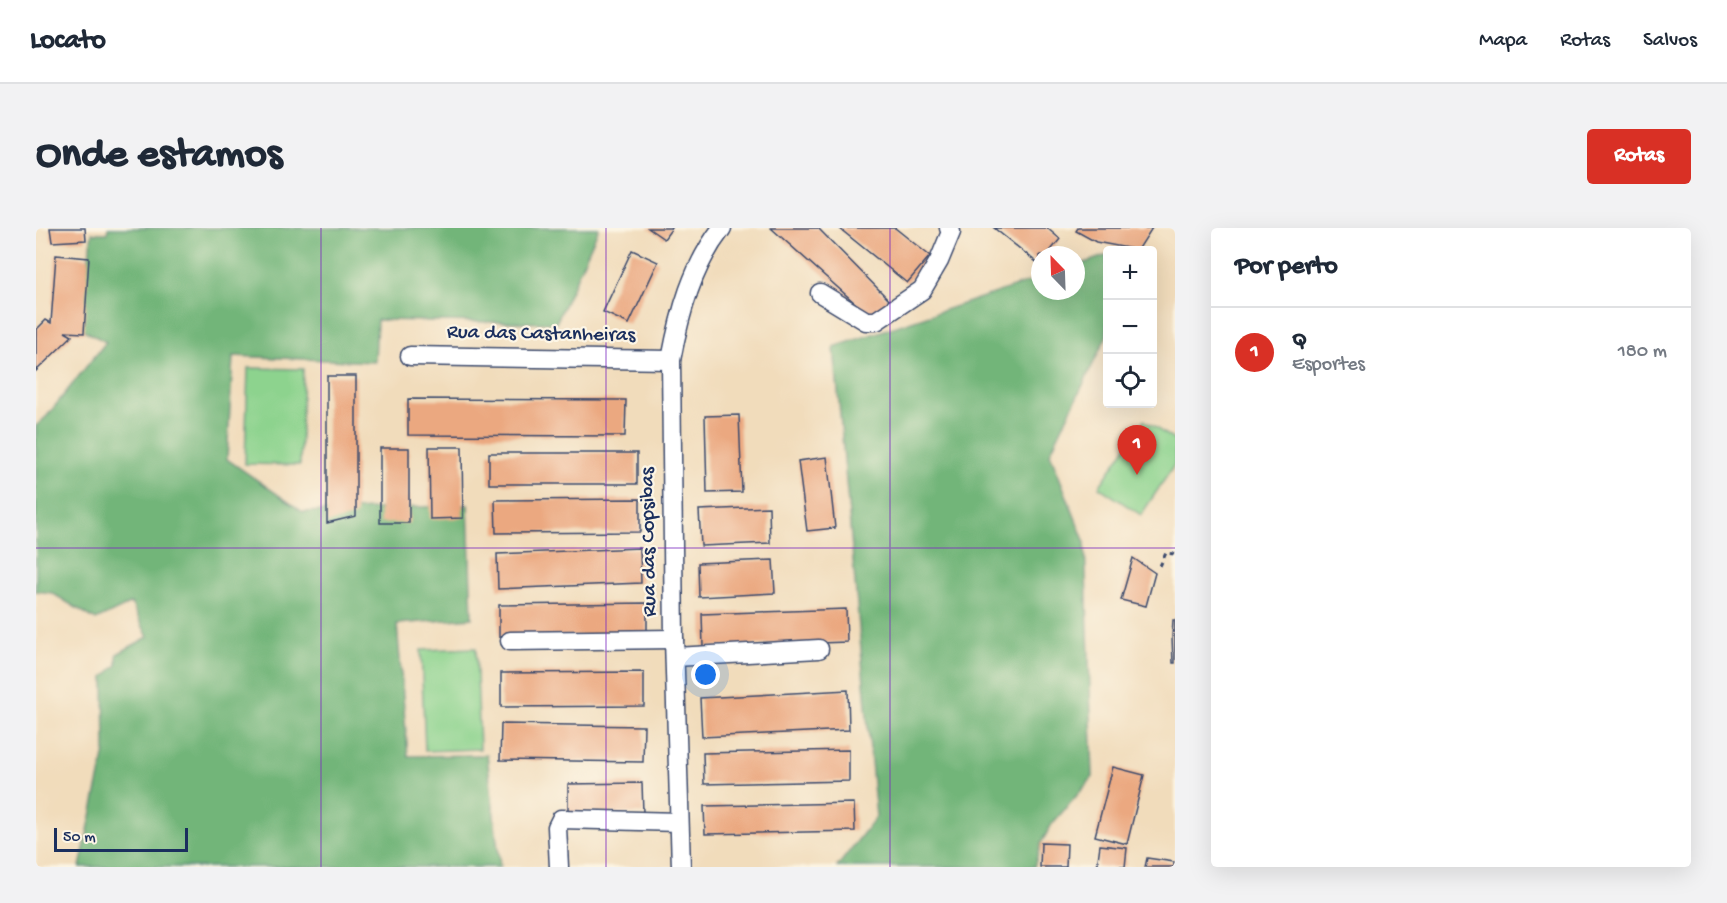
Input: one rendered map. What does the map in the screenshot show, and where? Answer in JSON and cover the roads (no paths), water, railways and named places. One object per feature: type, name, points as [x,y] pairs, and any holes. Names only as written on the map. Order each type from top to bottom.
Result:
[{"type":"street","name":"Rua das Copsibas","points":[[681,867],[674,648],[671,360],[679,317],[693,277],[712,241],[722,228]]},
{"type":"street","points":[[820,293],[866,321],[876,321],[922,290],[939,261],[951,232],[950,228]]},
{"type":"street","name":"Rua das Castanheiras","points":[[410,356],[671,360]]},
{"type":"street","points":[[510,641],[674,648],[819,649]]},
{"type":"street","points":[[560,867],[557,826],[561,819],[679,822]]},
{"type":"place","name":"Q","points":[[1137,475]]}]
